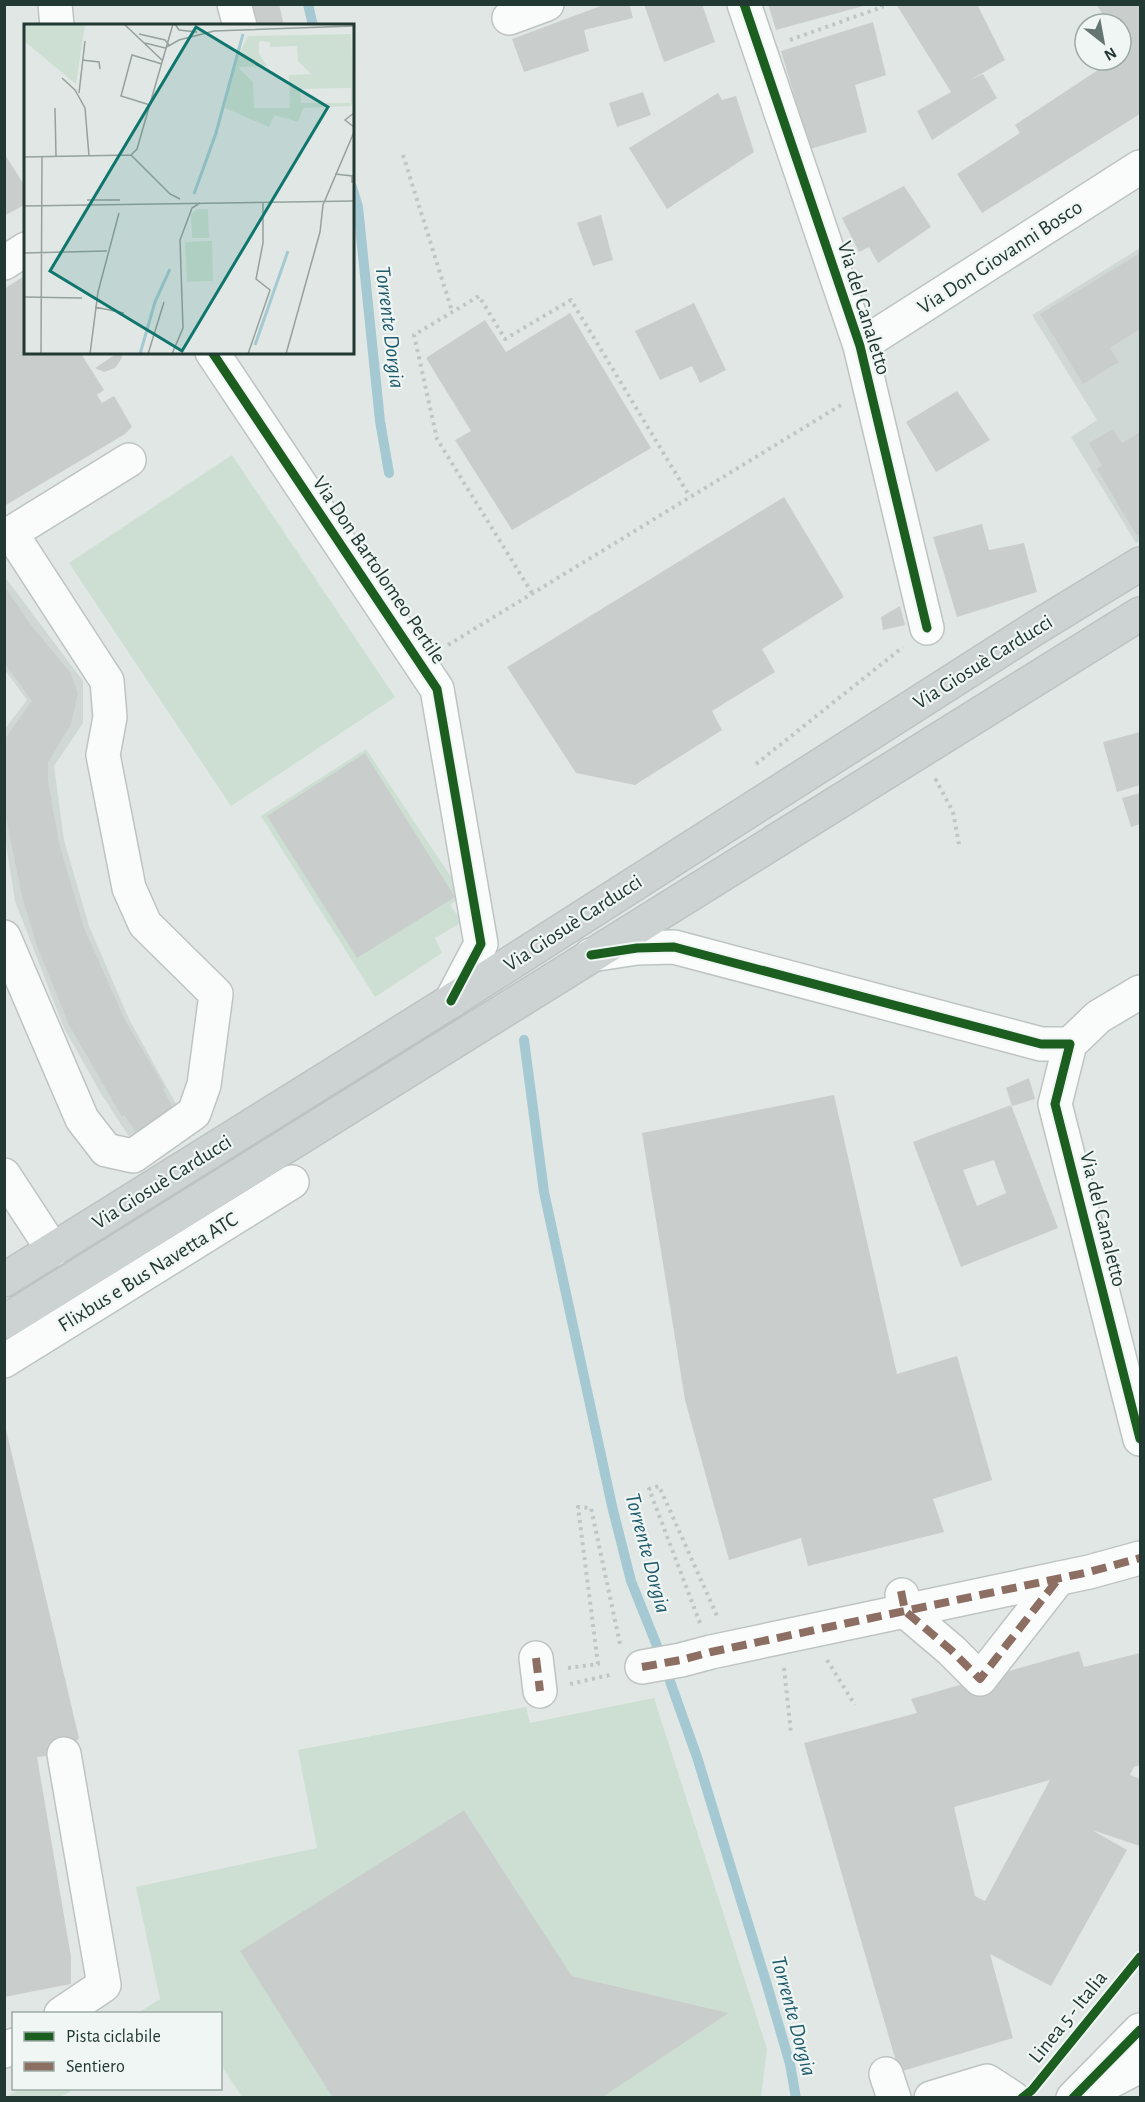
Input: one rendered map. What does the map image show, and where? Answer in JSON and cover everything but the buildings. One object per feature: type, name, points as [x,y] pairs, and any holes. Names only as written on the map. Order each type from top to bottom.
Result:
[{"type":"main road","name":"Via Giosuè Carducci","points":[[4,1280],[451,1001],[1037,627],[1140,564]]},
{"type":"main road","name":"Via Giosuè Carducci","points":[[4,1322],[1140,614]]},
{"type":"street","points":[[55,4],[57,24]]},
{"type":"street","points":[[234,4],[239,24]]},
{"type":"street","points":[[509,18],[548,4]]},
{"type":"street","name":"Via del Canaletto","points":[[744,4],[860,346],[927,628]]},
{"type":"street","name":"Via Don Giovanni Bosco","points":[[860,346],[1140,168]]},
{"type":"street","points":[[4,262],[24,250]]},
{"type":"street","name":"Via Don Bartolomeo Pertile","points":[[213,354],[436,689],[481,944],[451,1001]]},
{"type":"street","points":[[4,937],[82,1119],[106,1150],[133,1155],[194,1113],[204,1085],[216,994],[145,924],[129,888],[103,755],[110,717],[107,681],[11,533],[129,460]]},
{"type":"street","points":[[591,956],[637,948],[674,947],[1041,1044],[1070,1044],[1098,1017],[1140,992]]},
{"type":"street","name":"Via del Canaletto","points":[[1070,1044],[1055,1104],[1140,1438]]},
{"type":"street","points":[[4,1175],[53,1250]]},
{"type":"street","name":"Flixbus e Bus Navetta ATC","points":[[4,1361],[292,1182]]},
{"type":"street","points":[[626,1663],[696,1656],[810,1631],[903,1601],[1059,1578],[1140,1558]]},
{"type":"street","points":[[903,1601],[980,1679],[1059,1578]]},
{"type":"street","points":[[63,2012],[104,1985],[64,1754]]},
{"type":"street","points":[[1073,2097],[1140,2030]]},
{"type":"street","points":[[1080,2097],[1140,2066]]},
{"type":"street","points":[[932,2097],[987,2081],[1013,2097]]},
{"type":"path","points":[[760,50],[882,7],[882,4]]},
{"type":"path","points":[[403,155],[452,311]]},
{"type":"path","points":[[532,593],[437,439],[414,335],[452,311],[479,296],[505,339],[571,300],[690,497]]},
{"type":"path","points":[[447,645],[870,388]]},
{"type":"path","points":[[747,771],[927,628]]},
{"type":"path","points":[[954,812],[959,844]]},
{"type":"path","points":[[696,1656],[649,1489],[659,1486],[719,1621]]},
{"type":"path","points":[[578,1507],[591,1508],[626,1663],[545,1673],[598,1664],[578,1507]]},
{"type":"path","points":[[810,1631],[855,1705]]},
{"type":"path","points":[[791,1733],[784,1667],[794,1664]]},
{"type":"shaded area","points":[[1140,248],[1140,541],[1136,543],[1071,437],[1097,420],[1032,315]]},
{"type":"shaded area","points":[[5,577],[83,681],[83,723],[54,766],[64,840],[89,926],[129,1019],[181,1113],[133,1143],[100,1092],[64,1028],[15,901],[5,838],[4,730],[27,700],[5,670]]},
{"type":"green space","points":[[232,455],[395,697],[231,806],[69,563]]},
{"type":"green space","points":[[366,749],[463,895],[450,905],[462,922],[435,938],[442,953],[375,997],[261,816]]},
{"type":"green space","points":[[654,1698],[767,2049],[761,2097],[601,2097],[729,2013],[572,1976],[464,1810],[241,1951],[333,2097],[242,2097],[222,2067],[222,2012],[140,2012],[160,1999],[136,1887],[317,1848],[298,1750],[526,1707],[530,1723]]},
{"type":"green space","points":[[18,2090],[73,2090],[60,2097],[7,2097]]},
{"type":"waterway","name":"Torrente Dorgia","points":[[308,4],[313,24]]},
{"type":"waterway","name":"Torrente Dorgia","points":[[354,194],[358,207],[380,421],[389,473]]},
{"type":"waterway","name":"Torrente Dorgia","points":[[524,1040],[544,1192],[612,1506],[631,1581],[697,1757],[790,2064],[796,2098]]},
{"type":"marked path","points":[[642,1667],[1089,1572],[1140,1558]]},
{"type":"marked path","points":[[901,1591],[905,1611],[951,1650],[980,1679],[1059,1578]]},
{"type":"marked path","points":[[536,1658],[540,1691]]},
{"type":"cycle path","points":[[744,4],[860,346],[927,628]]},
{"type":"cycle path","points":[[213,354],[437,689],[481,944],[451,1001]]},
{"type":"cycle path","points":[[591,955],[637,948],[674,947],[1041,1044],[1070,1044],[1055,1104],[1140,1439]]},
{"type":"cycle path","name":"Linea 5 - Italia","points":[[1022,2098],[1032,2090],[1140,1957]]},
{"type":"cycle path","points":[[1073,2098],[1140,2030]]}]
